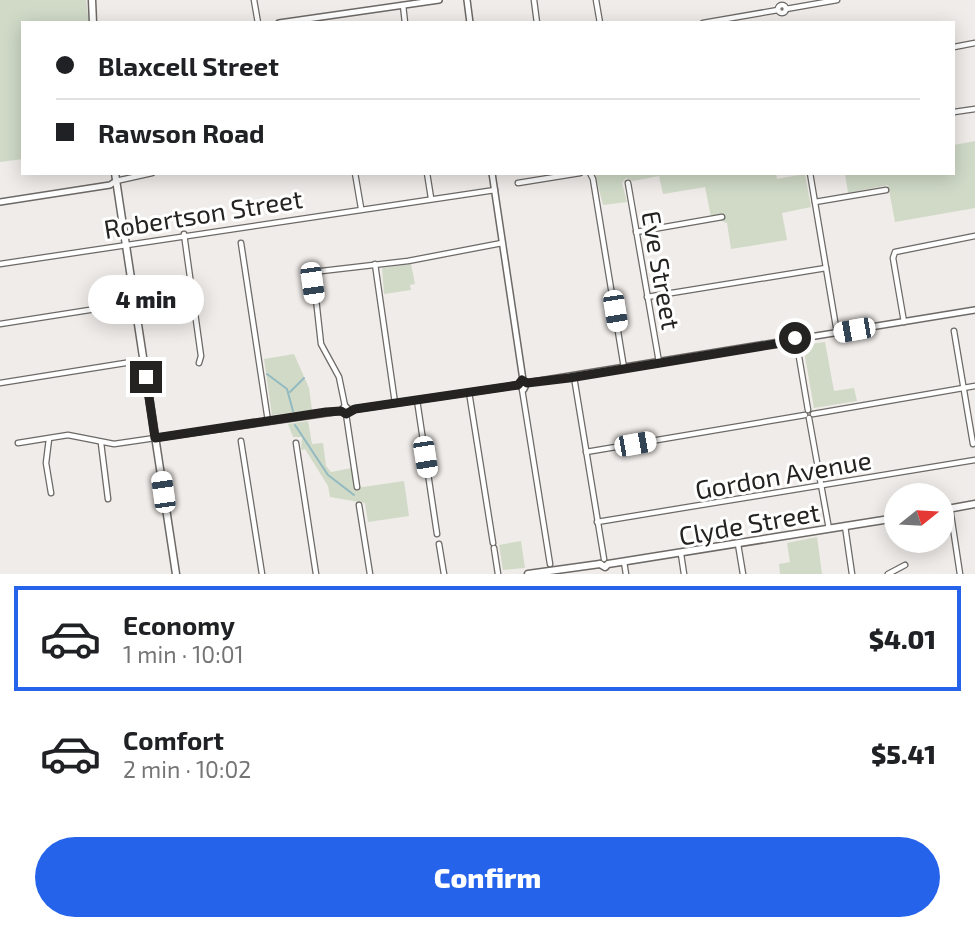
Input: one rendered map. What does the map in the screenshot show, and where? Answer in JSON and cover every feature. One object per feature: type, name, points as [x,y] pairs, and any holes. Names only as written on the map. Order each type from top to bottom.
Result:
[{"type":"main road","points":[[92,0],[94,21]]},
{"type":"main road","points":[[116,177],[176,574]]},
{"type":"main road","points":[[954,508],[975,504]]},
{"type":"main road","name":"Clyde Street","points":[[528,574],[567,572],[604,562],[681,554],[884,520]]},
{"type":"street","points":[[254,0],[258,21]]},
{"type":"street","points":[[293,21],[439,0]]},
{"type":"street","points":[[467,0],[470,21]]},
{"type":"street","points":[[534,0],[537,21]]},
{"type":"street","points":[[596,0],[600,21]]},
{"type":"street","points":[[713,21],[782,7],[837,0]]},
{"type":"street","points":[[402,5],[405,21]]},
{"type":"street","points":[[955,47],[975,43]]},
{"type":"street","points":[[955,112],[975,108]]},
{"type":"street","points":[[0,202],[110,185],[116,177],[134,175]]},
{"type":"street","points":[[355,175],[360,208]]},
{"type":"street","points":[[427,175],[431,198]]},
{"type":"street","points":[[492,175],[550,564]]},
{"type":"street","points":[[518,183],[568,175]]},
{"type":"street","points":[[591,175],[624,369]]},
{"type":"street","points":[[810,175],[837,333]]},
{"type":"street","name":"Eve Street","points":[[628,183],[659,363]]},
{"type":"street","name":"Robertson Street","points":[[0,264],[184,234],[495,190]]},
{"type":"street","points":[[815,202],[886,190]]},
{"type":"street","points":[[636,232],[722,217]]},
{"type":"street","points":[[184,234],[201,356],[199,363]]},
{"type":"street","points":[[904,322],[893,258],[895,252],[975,236]]},
{"type":"street","points":[[241,243],[268,421]]},
{"type":"street","points":[[357,487],[339,377],[321,344],[313,272],[502,243]]},
{"type":"street","points":[[375,264],[395,403]]},
{"type":"street","points":[[647,298],[826,268]]},
{"type":"street","points":[[0,324],[134,303]]},
{"type":"street","points":[[18,443],[75,435],[101,443],[155,438],[575,377],[797,342],[975,310]]},
{"type":"street","points":[[954,331],[973,444]]},
{"type":"street","points":[[797,342],[830,529]]},
{"type":"street","points":[[0,383],[144,360]]},
{"type":"street","points":[[575,377],[604,562]]},
{"type":"street","points":[[586,452],[975,386]]},
{"type":"street","points":[[469,392],[498,574]]},
{"type":"street","points":[[417,400],[437,534]]},
{"type":"street","points":[[49,439],[46,463],[51,492]]},
{"type":"street","points":[[241,441],[261,574]]},
{"type":"street","points":[[101,443],[108,499]]},
{"type":"street","points":[[296,443],[316,574]]},
{"type":"street","name":"Gordon Avenue","points":[[597,522],[975,460]]},
{"type":"street","points":[[359,505],[370,574]]},
{"type":"street","points":[[845,526],[852,574]]},
{"type":"street","points":[[954,535],[960,574]]},
{"type":"street","points":[[439,544],[444,574]]},
{"type":"street","points":[[738,544],[743,574]]},
{"type":"street","points":[[681,554],[684,574]]},
{"type":"street","points":[[624,562],[626,574]]},
{"type":"street","points":[[888,574],[905,565]]},
{"type":"green space","points":[[0,0],[86,0],[89,21],[21,21],[21,159],[0,162]]},
{"type":"green space","points":[[975,141],[975,208],[895,222],[888,185],[848,193],[845,175],[955,175],[955,145]]},
{"type":"green space","points":[[596,175],[776,175],[777,179],[805,175],[811,207],[782,213],[787,240],[731,249],[727,223],[711,217],[705,187],[663,194],[659,176],[633,181],[626,178],[622,183],[627,202],[603,205]]},
{"type":"green space","points":[[411,264],[415,284],[410,285],[411,290],[384,294],[382,268]]},
{"type":"green space","points":[[825,342],[834,391],[854,388],[857,401],[814,408],[803,345]]},
{"type":"green space","points":[[294,354],[309,388],[312,410],[272,415],[264,359]]},
{"type":"green space","points":[[308,421],[312,444],[323,443],[326,466],[331,472],[352,468],[356,488],[404,481],[409,516],[368,522],[365,503],[330,497],[328,486],[305,449],[301,450],[302,437],[293,437],[288,424]]},
{"type":"green space","points":[[817,537],[822,574],[780,574],[779,564],[790,562],[787,543]]},
{"type":"green space","points":[[521,541],[525,568],[503,570],[499,545]]},
{"type":"waterway","points":[[267,374],[287,389],[293,411]]},
{"type":"waterway","points":[[290,392],[304,378]]},
{"type":"waterway","points":[[295,425],[328,475],[354,495]]},
{"type":"route","points":[[146,377],[155,438],[326,412],[341,411],[346,414],[349,410],[518,385],[522,380],[527,383],[569,378],[794,341],[795,338]]}]
